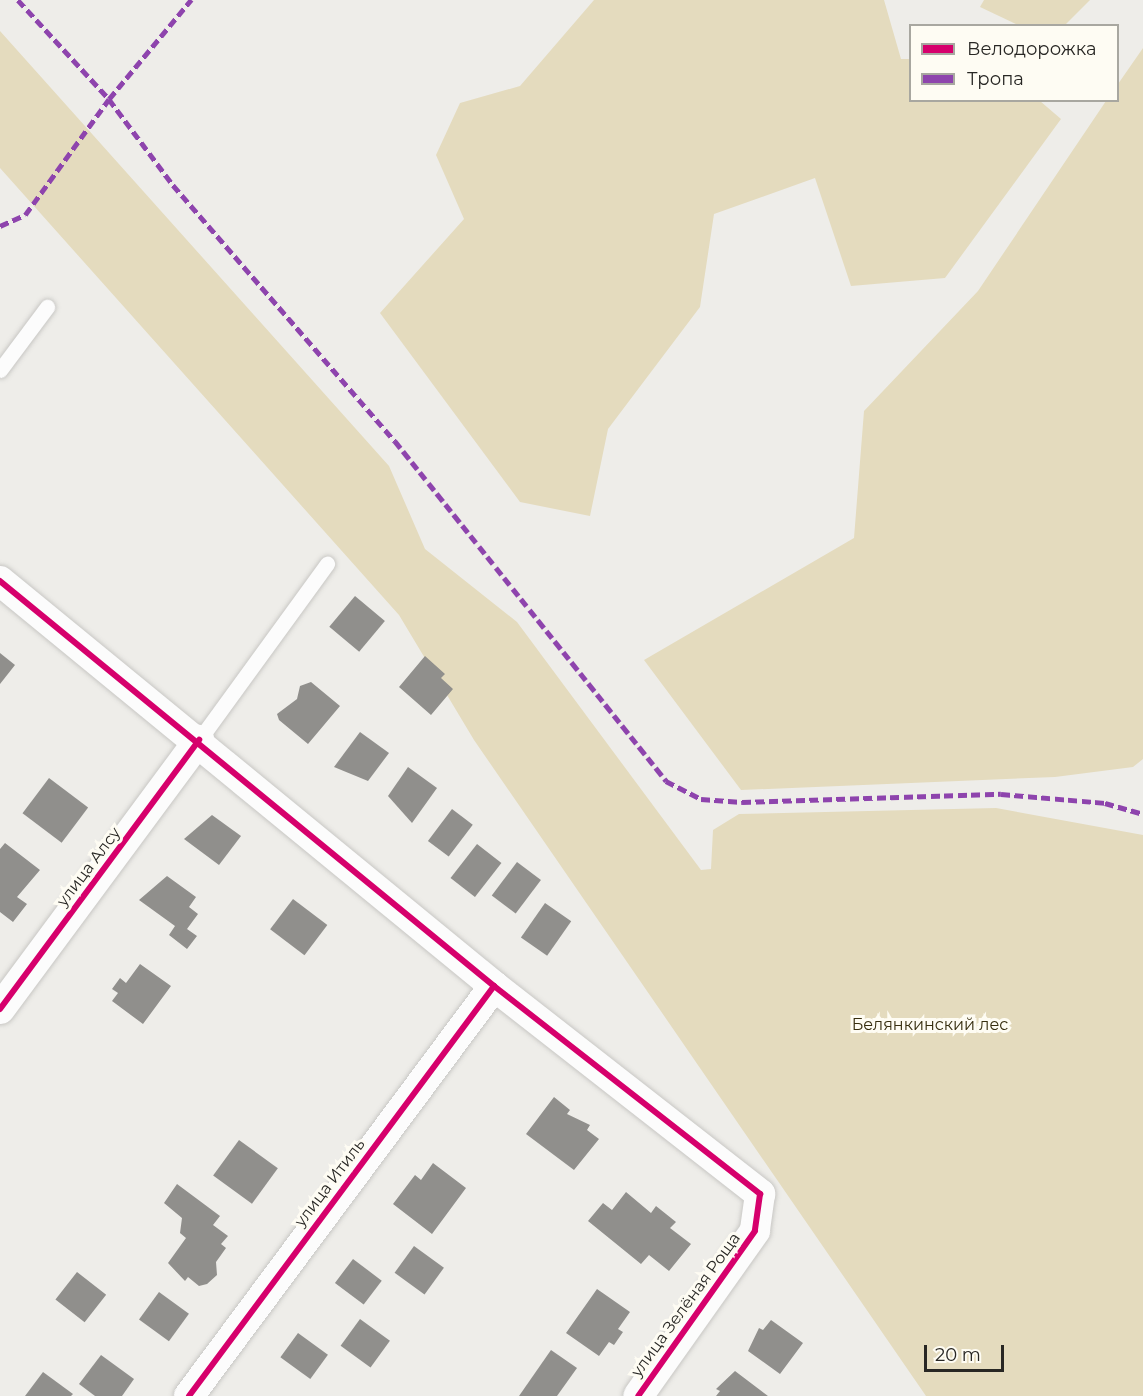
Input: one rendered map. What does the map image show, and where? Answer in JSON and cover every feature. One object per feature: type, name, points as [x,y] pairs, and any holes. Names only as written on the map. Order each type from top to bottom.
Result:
[{"type":"street","points":[[0,581],[199,740],[494,986]]},
{"type":"street","name":"улица Алсу","points":[[0,1009],[199,740]]},
{"type":"street","name":"улица Зелёная Роща","points":[[494,986],[760,1194],[756,1231],[638,1396]]},
{"type":"street","name":"улица Итиль","points":[[189,1396],[494,986]]},
{"type":"lane","points":[[0,370],[47,307]]},
{"type":"lane","name":"улица Алсу","points":[[199,740],[327,564]]},
{"type":"green space","points":[[594,0],[884,0],[901,59],[909,59],[909,102],[1041,102],[1061,119],[945,278],[851,286],[815,178],[714,214],[700,307],[608,429],[590,516],[520,502],[380,313],[464,219],[436,155],[460,103],[520,86]]},
{"type":"green space","points":[[984,0],[1090,0],[1066,24],[1016,24],[980,7]]},
{"type":"green space","name":"Белянкинский лес","points":[[0,31],[389,466],[425,549],[517,622],[701,870],[711,869],[713,830],[739,814],[996,808],[1143,835],[1143,1396],[926,1396],[474,740],[399,615],[0,168]]},
{"type":"green space","points":[[1143,48],[1143,759],[1133,767],[1055,777],[741,790],[644,660],[854,538],[864,411],[978,291],[1105,102],[1119,102],[1119,83]]},
{"type":"building","points":[[355,596],[385,621],[359,652],[329,627]]},
{"type":"building","points":[[0,653],[15,665],[0,684]]},
{"type":"building","points":[[425,656],[445,674],[441,678],[453,689],[431,715],[399,687]]},
{"type":"building","points":[[311,682],[340,706],[308,744],[279,720],[277,714],[297,699],[300,686]]},
{"type":"building","points":[[360,732],[389,753],[368,781],[334,767]]},
{"type":"building","points":[[408,767],[437,788],[412,823],[388,796]]},
{"type":"building","points":[[49,778],[88,807],[62,843],[23,813]]},
{"type":"building","points":[[452,809],[473,825],[449,857],[428,841]]},
{"type":"building","points":[[212,815],[241,836],[219,865],[184,839]]},
{"type":"building","points":[[5,843],[40,870],[17,897],[27,904],[13,922],[0,912],[0,849]]},
{"type":"building","points":[[477,844],[501,863],[475,897],[451,878]]},
{"type":"building","points":[[517,862],[541,880],[516,914],[492,896]]},
{"type":"building","points":[[167,876],[196,897],[189,907],[198,914],[187,929],[197,936],[187,949],[169,935],[175,926],[139,900]]},
{"type":"building","points":[[293,899],[327,925],[304,955],[270,929]]},
{"type":"building","points":[[545,903],[571,921],[547,956],[521,937]]},
{"type":"building","points":[[140,964],[171,986],[143,1024],[112,1001],[118,993],[112,989],[120,978],[126,983]]},
{"type":"building","points":[[554,1097],[570,1110],[567,1114],[590,1125],[587,1130],[599,1139],[574,1170],[526,1134]]},
{"type":"building","points":[[239,1140],[278,1168],[252,1204],[213,1176]]},
{"type":"building","points":[[433,1163],[466,1188],[432,1234],[393,1204],[415,1175],[421,1180]]},
{"type":"building","points":[[177,1184],[220,1216],[213,1225],[228,1236],[221,1244],[226,1248],[216,1262],[217,1275],[207,1284],[199,1286],[188,1277],[185,1281],[168,1263],[186,1238],[180,1233],[182,1218],[164,1203]]},
{"type":"building","points":[[626,1192],[651,1213],[656,1206],[676,1222],[670,1228],[691,1244],[669,1271],[649,1255],[641,1264],[588,1221],[603,1203],[612,1210]]},
{"type":"building","points":[[414,1246],[444,1268],[425,1294],[395,1273]]},
{"type":"building","points":[[353,1259],[382,1281],[364,1305],[335,1283]]},
{"type":"building","points":[[77,1272],[106,1295],[85,1322],[55,1300]]},
{"type":"building","points":[[597,1289],[630,1312],[618,1329],[623,1332],[614,1345],[609,1342],[599,1356],[566,1333]]},
{"type":"building","points":[[159,1292],[189,1314],[169,1341],[139,1320]]},
{"type":"building","points":[[360,1319],[390,1341],[371,1367],[341,1346]]},
{"type":"building","points":[[771,1320],[803,1343],[780,1374],[748,1351],[759,1328],[763,1330]]},
{"type":"building","points":[[298,1333],[328,1355],[310,1379],[280,1357]]},
{"type":"building","points":[[551,1350],[577,1368],[557,1396],[519,1396]]},
{"type":"building","points":[[101,1355],[134,1379],[122,1396],[95,1396],[79,1384]]},
{"type":"building","points":[[735,1371],[768,1396],[716,1396],[720,1391],[716,1389]]},
{"type":"building","points":[[43,1372],[73,1394],[71,1396],[25,1396]]},
{"type":"marked path","points":[[18,0],[109,99],[173,185],[395,441],[666,781],[701,799],[742,802],[1001,794],[1105,803],[1143,814]]},
{"type":"marked path","points":[[0,226],[25,215],[109,99],[191,0]]},
{"type":"cycle path","points":[[0,581],[494,986],[760,1194],[755,1231],[638,1396]]},
{"type":"cycle path","points":[[0,1009],[199,740]]},
{"type":"cycle path","points":[[189,1396],[494,986]]}]
